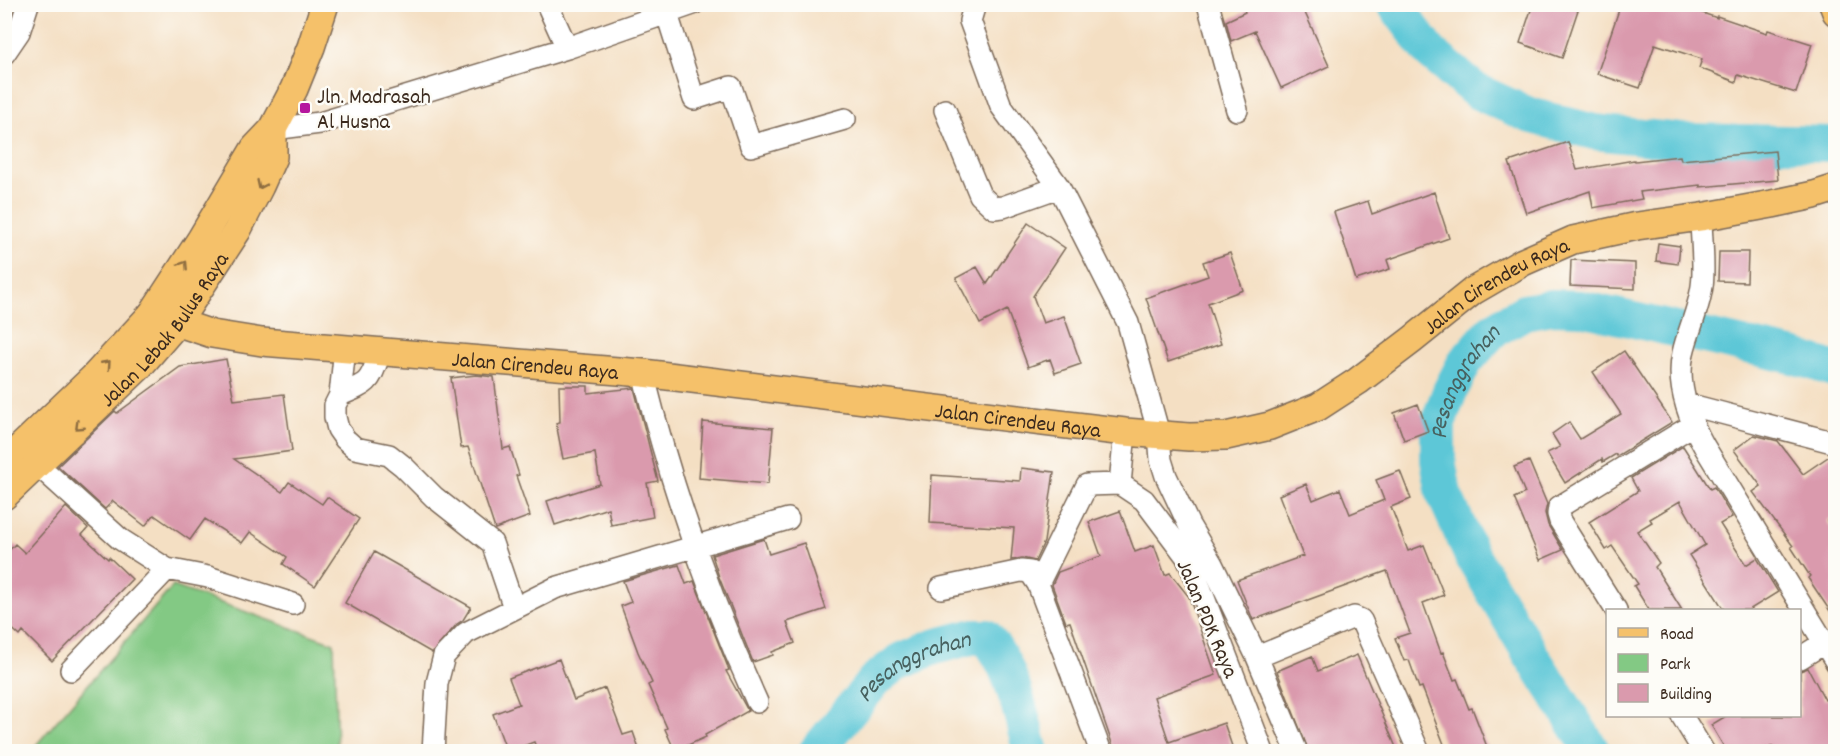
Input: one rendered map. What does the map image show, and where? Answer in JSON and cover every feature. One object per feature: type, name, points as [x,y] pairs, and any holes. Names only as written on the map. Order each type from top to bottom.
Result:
[{"type":"main road","name":"Jalan Lebak Bulus Raya","points":[[4,464],[94,377],[152,314],[255,148],[273,129],[294,89],[325,4]]},
{"type":"main road","points":[[1833,4],[1836,12]]},
{"type":"main road","name":"Jalan Lebak Bulus Raya","points":[[4,496],[139,367],[177,323],[237,231],[260,186],[273,157],[273,129]]},
{"type":"main road","name":"Jalan Cirendeu Raya","points":[[152,314],[212,334],[262,342],[643,374],[1125,432],[1189,437],[1226,436],[1270,426],[1318,407],[1359,381],[1473,291],[1523,262],[1573,240],[1637,226],[1772,204],[1834,187]]},
{"type":"street","points":[[4,54],[19,32],[28,4]]},
{"type":"street","points":[[547,4],[567,48]]},
{"type":"street","points":[[273,129],[320,123],[567,48],[693,4]]},
{"type":"street","points":[[975,4],[970,21],[1001,106],[1059,187],[1128,324],[1159,434],[1161,460],[1166,476],[1257,657],[1297,752]]},
{"type":"street","points":[[1208,4],[1237,110]]},
{"type":"street","points":[[667,14],[694,99],[731,87],[751,146],[844,119]]},
{"type":"street","points":[[945,110],[980,195],[994,208],[1003,207],[1059,187]]},
{"type":"street","points":[[1701,217],[1702,286],[1682,355],[1681,370],[1693,425],[1836,662]]},
{"type":"street","points":[[345,348],[340,394],[335,405],[338,429],[356,448],[389,455],[434,497],[492,543],[514,608]]},
{"type":"street","points":[[340,394],[358,388],[370,380],[381,351]]},
{"type":"street","points":[[643,374],[695,547],[735,654],[757,702]]},
{"type":"street","points":[[1687,405],[1836,443]]},
{"type":"street","points":[[1615,609],[1560,521],[1559,507],[1693,425]]},
{"type":"street","points":[[1038,584],[1087,485],[1120,484],[1125,432]]},
{"type":"street","points":[[38,465],[120,539],[167,569],[208,577],[293,604]]},
{"type":"street","name":"Jalan PDK Raya","points":[[1120,484],[1144,500],[1186,556],[1263,752]]},
{"type":"street","points":[[433,752],[437,683],[444,656],[466,633],[555,588],[788,519]]},
{"type":"street","points":[[71,670],[167,569]]},
{"type":"street","points":[[941,588],[1021,571],[1030,572],[1038,584],[1101,752]]},
{"type":"street","points":[[1257,657],[1354,616],[1361,620],[1419,752]]},
{"type":"street","points":[[1801,657],[1824,643]]},
{"type":"street","points":[[1692,719],[1704,752]]},
{"type":"green space","points":[[173,586],[334,643],[337,751],[31,751]]},
{"type":"building","points":[[1242,4],[1301,4],[1329,66],[1281,88],[1255,31],[1231,41],[1226,21],[1245,12]]},
{"type":"building","points":[[1533,4],[1580,4],[1562,58],[1520,43]]},
{"type":"building","points":[[1621,4],[1676,4],[1767,33],[1768,30],[1812,44],[1796,93],[1738,75],[1736,82],[1699,68],[1702,59],[1655,44],[1640,88],[1597,74]]},
{"type":"building","points":[[1568,142],[1577,170],[1634,160],[1680,156],[1681,160],[1775,151],[1778,180],[1640,192],[1642,199],[1593,208],[1590,191],[1526,213],[1509,162]]},
{"type":"building","points":[[1434,192],[1449,238],[1387,260],[1390,269],[1356,280],[1334,212],[1368,201],[1372,214]]},
{"type":"building","points":[[1028,223],[1065,248],[1033,296],[1043,323],[1064,316],[1081,364],[1055,373],[1050,359],[1028,367],[1007,310],[980,324],[956,278],[977,267],[987,284]]},
{"type":"building","points":[[1658,243],[1680,246],[1678,264],[1656,261]]},
{"type":"building","points":[[1719,252],[1748,252],[1747,282],[1718,281]]},
{"type":"building","points":[[1230,253],[1243,290],[1208,303],[1221,344],[1168,362],[1146,298],[1208,276],[1203,262]]},
{"type":"building","points":[[1571,260],[1635,263],[1635,289],[1570,286]]},
{"type":"building","points":[[1624,351],[1672,422],[1617,456],[1616,454],[1603,462],[1602,459],[1565,483],[1547,453],[1560,447],[1552,434],[1569,422],[1580,439],[1621,414],[1593,372]]},
{"type":"building","points":[[226,359],[234,400],[284,394],[292,451],[234,459],[282,492],[289,482],[322,504],[327,497],[359,519],[315,586],[283,564],[287,557],[250,532],[242,543],[205,519],[190,540],[154,515],[145,526],[113,501],[105,509],[58,466],[115,411],[117,413],[180,367]]},
{"type":"building","points":[[476,375],[494,377],[503,449],[510,447],[519,475],[516,476],[530,516],[495,529],[468,447],[461,448],[451,378]]},
{"type":"building","points":[[559,386],[588,386],[588,393],[634,388],[658,481],[647,483],[653,517],[611,525],[608,508],[555,525],[547,501],[600,484],[595,453],[563,459],[556,423],[560,422]]},
{"type":"building","points":[[1418,404],[1428,431],[1404,440],[1394,413]]},
{"type":"building","points":[[703,422],[773,428],[768,484],[699,478]]},
{"type":"building","points":[[1754,435],[1778,441],[1803,474],[1831,455],[1836,455],[1836,515],[1827,521],[1836,533],[1836,620],[1808,578],[1810,576],[1791,547],[1793,546],[1753,492],[1761,486],[1734,450]]},
{"type":"building","points":[[1683,446],[1710,489],[1714,487],[1732,517],[1720,524],[1746,565],[1757,558],[1778,592],[1751,609],[1723,609],[1689,555],[1705,545],[1680,501],[1650,519],[1652,522],[1637,531],[1659,563],[1655,567],[1681,609],[1648,609],[1634,586],[1638,584],[1612,546],[1606,550],[1589,522],[1638,491],[1631,478]]},
{"type":"building","points":[[1529,461],[1547,504],[1545,513],[1548,525],[1563,550],[1540,560],[1514,498],[1525,493],[1514,467]]},
{"type":"building","points":[[1021,468],[1054,472],[1044,542],[1035,561],[1022,558],[1011,560],[1014,528],[930,523],[932,475],[1020,481]]},
{"type":"building","points":[[1400,471],[1411,499],[1391,507],[1408,551],[1424,545],[1444,595],[1423,603],[1441,653],[1443,652],[1454,680],[1457,679],[1469,709],[1472,708],[1489,752],[1447,752],[1422,687],[1419,688],[1409,660],[1404,661],[1395,638],[1410,633],[1387,571],[1253,620],[1237,580],[1303,556],[1279,495],[1306,484],[1313,500],[1340,489],[1350,514],[1384,500],[1376,480]]},
{"type":"building","points":[[66,507],[88,528],[82,535],[132,579],[52,661],[23,632],[20,636],[4,621],[4,556],[15,544],[25,553]]},
{"type":"building","points":[[1120,511],[1135,552],[1154,545],[1165,575],[1170,573],[1189,597],[1216,675],[1154,697],[1169,742],[1224,723],[1234,752],[1115,752],[1070,622],[1066,623],[1052,585],[1058,572],[1101,556],[1089,522]]},
{"type":"building","points":[[764,539],[769,554],[804,543],[826,609],[787,622],[795,643],[772,652],[773,655],[753,662],[712,555]]},
{"type":"building","points":[[374,552],[471,607],[463,620],[432,653],[345,603]]},
{"type":"building","points":[[679,565],[686,584],[694,581],[729,670],[726,671],[748,711],[705,735],[706,737],[675,751],[648,685],[652,683],[621,606],[631,602],[623,581]]},
{"type":"building","points":[[1357,655],[1398,752],[1309,752],[1277,671],[1312,656],[1318,671]]},
{"type":"building","points":[[559,659],[574,700],[605,688],[623,735],[633,732],[640,752],[538,752],[534,742],[507,752],[493,714],[519,704],[509,678]]},
{"type":"building","points":[[1808,668],[1825,700],[1836,694],[1836,752],[1776,752],[1772,746],[1763,752],[1727,752],[1711,725],[1724,717],[1801,717],[1801,671]]},
{"type":"waterway","name":"Pesanggrahan","points":[[1394,4],[1431,53],[1476,91],[1529,115],[1594,132],[1682,141],[1836,144]]},
{"type":"waterway","name":"Pesanggrahan","points":[[1593,752],[1531,655],[1471,554],[1444,494],[1438,460],[1438,423],[1450,391],[1465,362],[1492,331],[1524,312],[1552,307],[1581,308],[1796,357],[1836,370]]},
{"type":"waterway","name":"Pesanggrahan","points":[[816,752],[875,680],[900,661],[934,647],[971,637],[986,637],[1003,662],[1031,752]]},
{"type":"place","name":"Jln. Madrasah Al Husna","points":[[305,108]]}]
